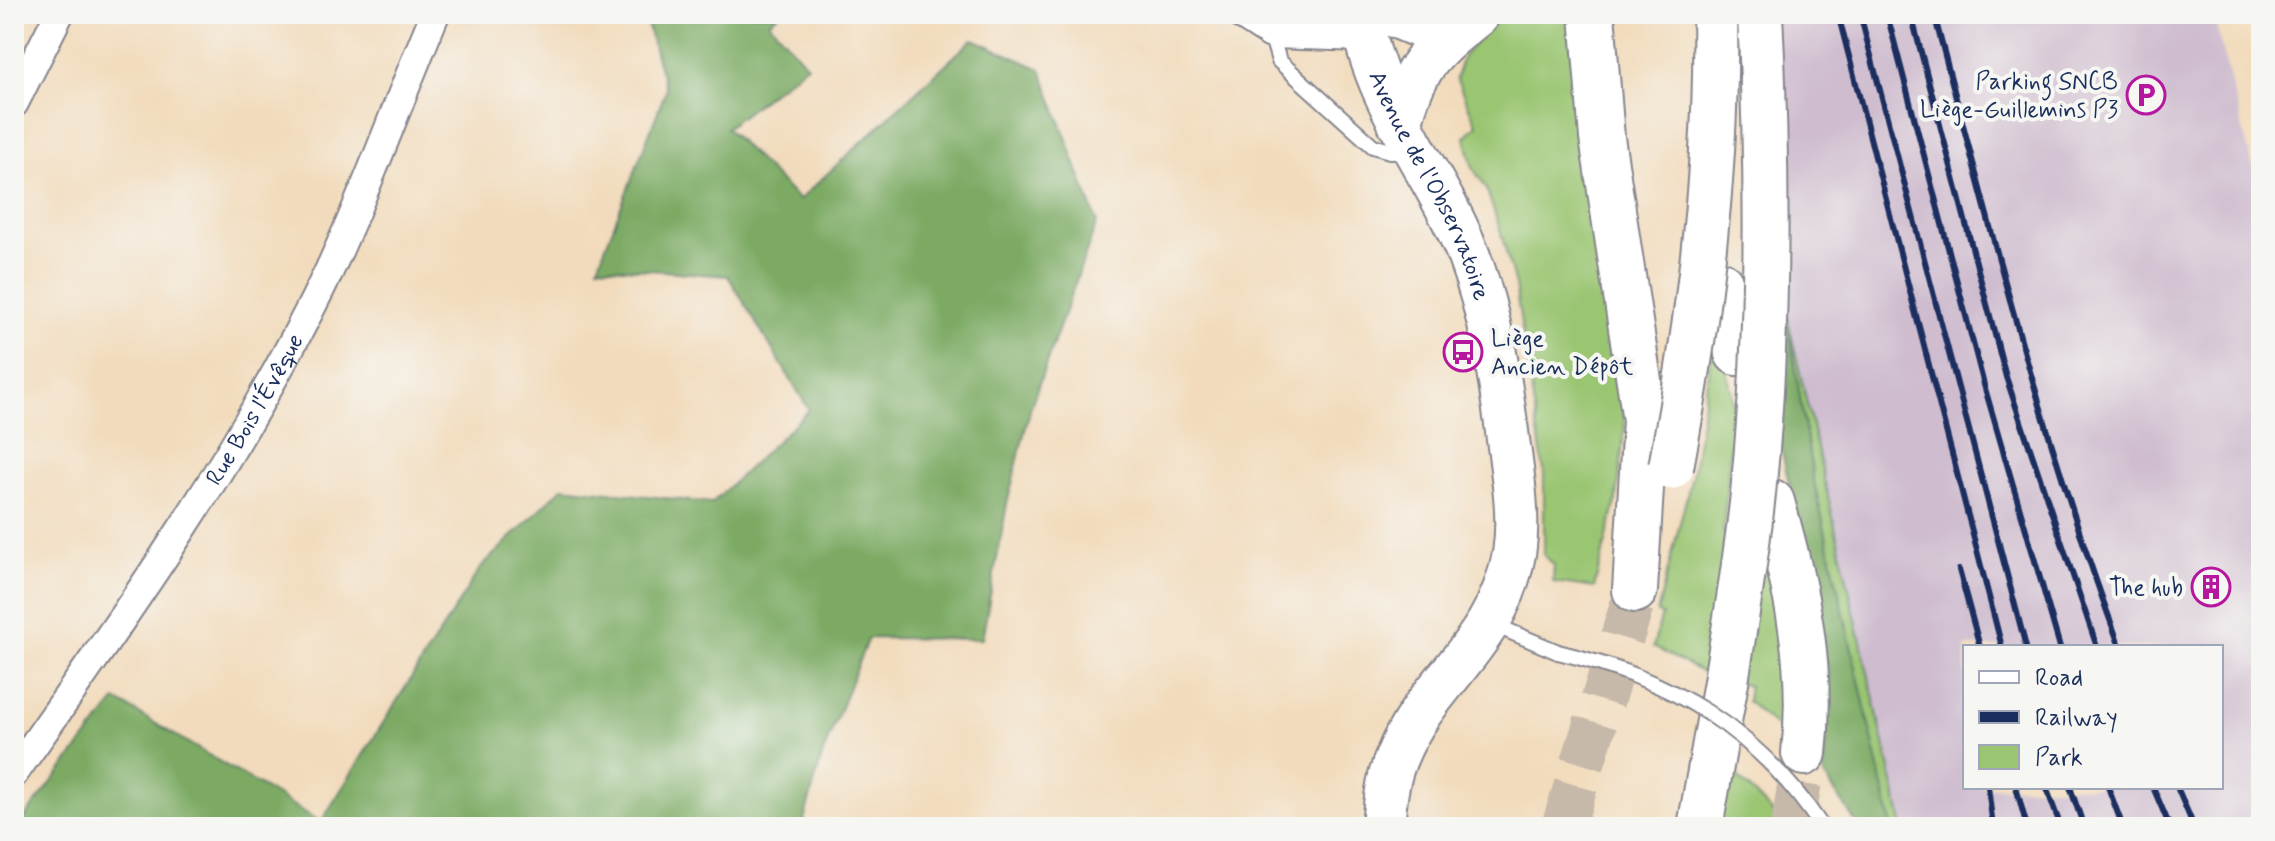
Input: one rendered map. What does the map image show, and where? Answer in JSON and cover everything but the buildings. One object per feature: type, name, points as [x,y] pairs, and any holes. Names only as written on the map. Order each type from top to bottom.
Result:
[{"type":"highway","points":[[1592,14],[1602,138],[1639,364],[1645,420],[1634,598],[1671,467],[1692,344],[1709,185],[1715,14]]},
{"type":"highway","points":[[1700,827],[1726,682],[1754,483],[1765,206],[1760,14]]},
{"type":"highway","points":[[1372,22],[1428,29],[1472,18]]},
{"type":"highway","points":[[1408,136],[1408,89],[1420,66],[1472,18]]},
{"type":"highway","points":[[1721,284],[1737,353]]},
{"type":"highway","points":[[1772,502],[1804,630],[1809,682],[1804,753]]},
{"type":"street","points":[[14,103],[59,14]]},
{"type":"street","name":"Rue Bois l'Évêque","points":[[14,773],[198,506],[259,400],[329,271],[435,14]]},
{"type":"street","points":[[1240,14],[1271,34],[1372,22]]},
{"type":"street","name":"Avenue de l'Observatoire","points":[[1372,22],[1377,75],[1464,244],[1488,317],[1501,383],[1516,527],[1507,580],[1490,623],[1427,706],[1397,755],[1386,787],[1383,827]]},
{"type":"lane","points":[[1271,34],[1279,61],[1373,146],[1390,151],[1408,136]]},
{"type":"lane","points":[[1490,623],[1558,652],[1640,676],[1701,707],[1770,763],[1822,827]]},
{"type":"shaded area","points":[[1772,14],[2213,14],[2261,199],[2261,827],[1859,827],[1823,774],[1830,680],[1807,559],[1774,415]]},
{"type":"green space","points":[[644,14],[779,14],[769,22],[807,65],[726,128],[799,200],[973,39],[1041,69],[1097,222],[1031,406],[1007,504],[982,639],[868,638],[822,756],[802,827],[17,827],[116,700],[321,822],[481,567],[563,487],[712,503],[809,410],[728,276],[598,266],[666,90]]},
{"type":"green space","points":[[1501,14],[1569,14],[1578,124],[1625,424],[1617,498],[1594,588],[1553,582],[1554,565],[1544,555],[1544,471],[1515,285],[1499,226],[1486,188],[1473,168],[1465,137],[1477,125],[1456,78],[1463,56]]},
{"type":"green space","points":[[1786,311],[1903,827],[1892,827],[1813,478]]},
{"type":"green space","points":[[1786,311],[1813,478],[1892,827],[1859,827],[1823,774],[1830,680],[1778,432]]},
{"type":"green space","points":[[1716,321],[1734,404],[1723,532],[1769,539],[1793,742],[1747,701],[1749,686],[1702,672],[1653,647],[1662,615],[1657,613],[1693,472]]},
{"type":"green space","points":[[1731,770],[1774,814],[1778,820],[1776,827],[1718,827]]},
{"type":"tunnel","points":[[1563,827],[1632,605]]},
{"type":"tunnel","points":[[1793,827],[1804,753]]},
{"type":"railway","points":[[1838,14],[2001,645]]},
{"type":"railway","points":[[1860,14],[2025,645]]},
{"type":"railway","points":[[1887,14],[1984,385],[2059,645]]},
{"type":"railway","points":[[1911,14],[2006,377],[2096,645]]},
{"type":"railway","points":[[1934,14],[2042,412],[2119,645]]},
{"type":"railway","points":[[1959,570],[1979,645]]},
{"type":"railway","points":[[1988,789],[1993,827]]},
{"type":"railway","points":[[2017,789],[2027,827]]},
{"type":"railway","points":[[2047,789],[2061,827]]},
{"type":"railway","points":[[2071,789],[2084,827]]},
{"type":"railway","points":[[2109,789],[2123,827]]},
{"type":"railway","points":[[2154,789],[2170,827]]},
{"type":"railway","points":[[2178,789],[2194,827]]},
{"type":"place","name":"Parking SNCB Liège-Guillemins P3","points":[[2146,95]]},
{"type":"place","name":"Liège Ancien Dépôt","points":[[1463,352]]},
{"type":"place","name":"The hub","points":[[2211,587]]}]
